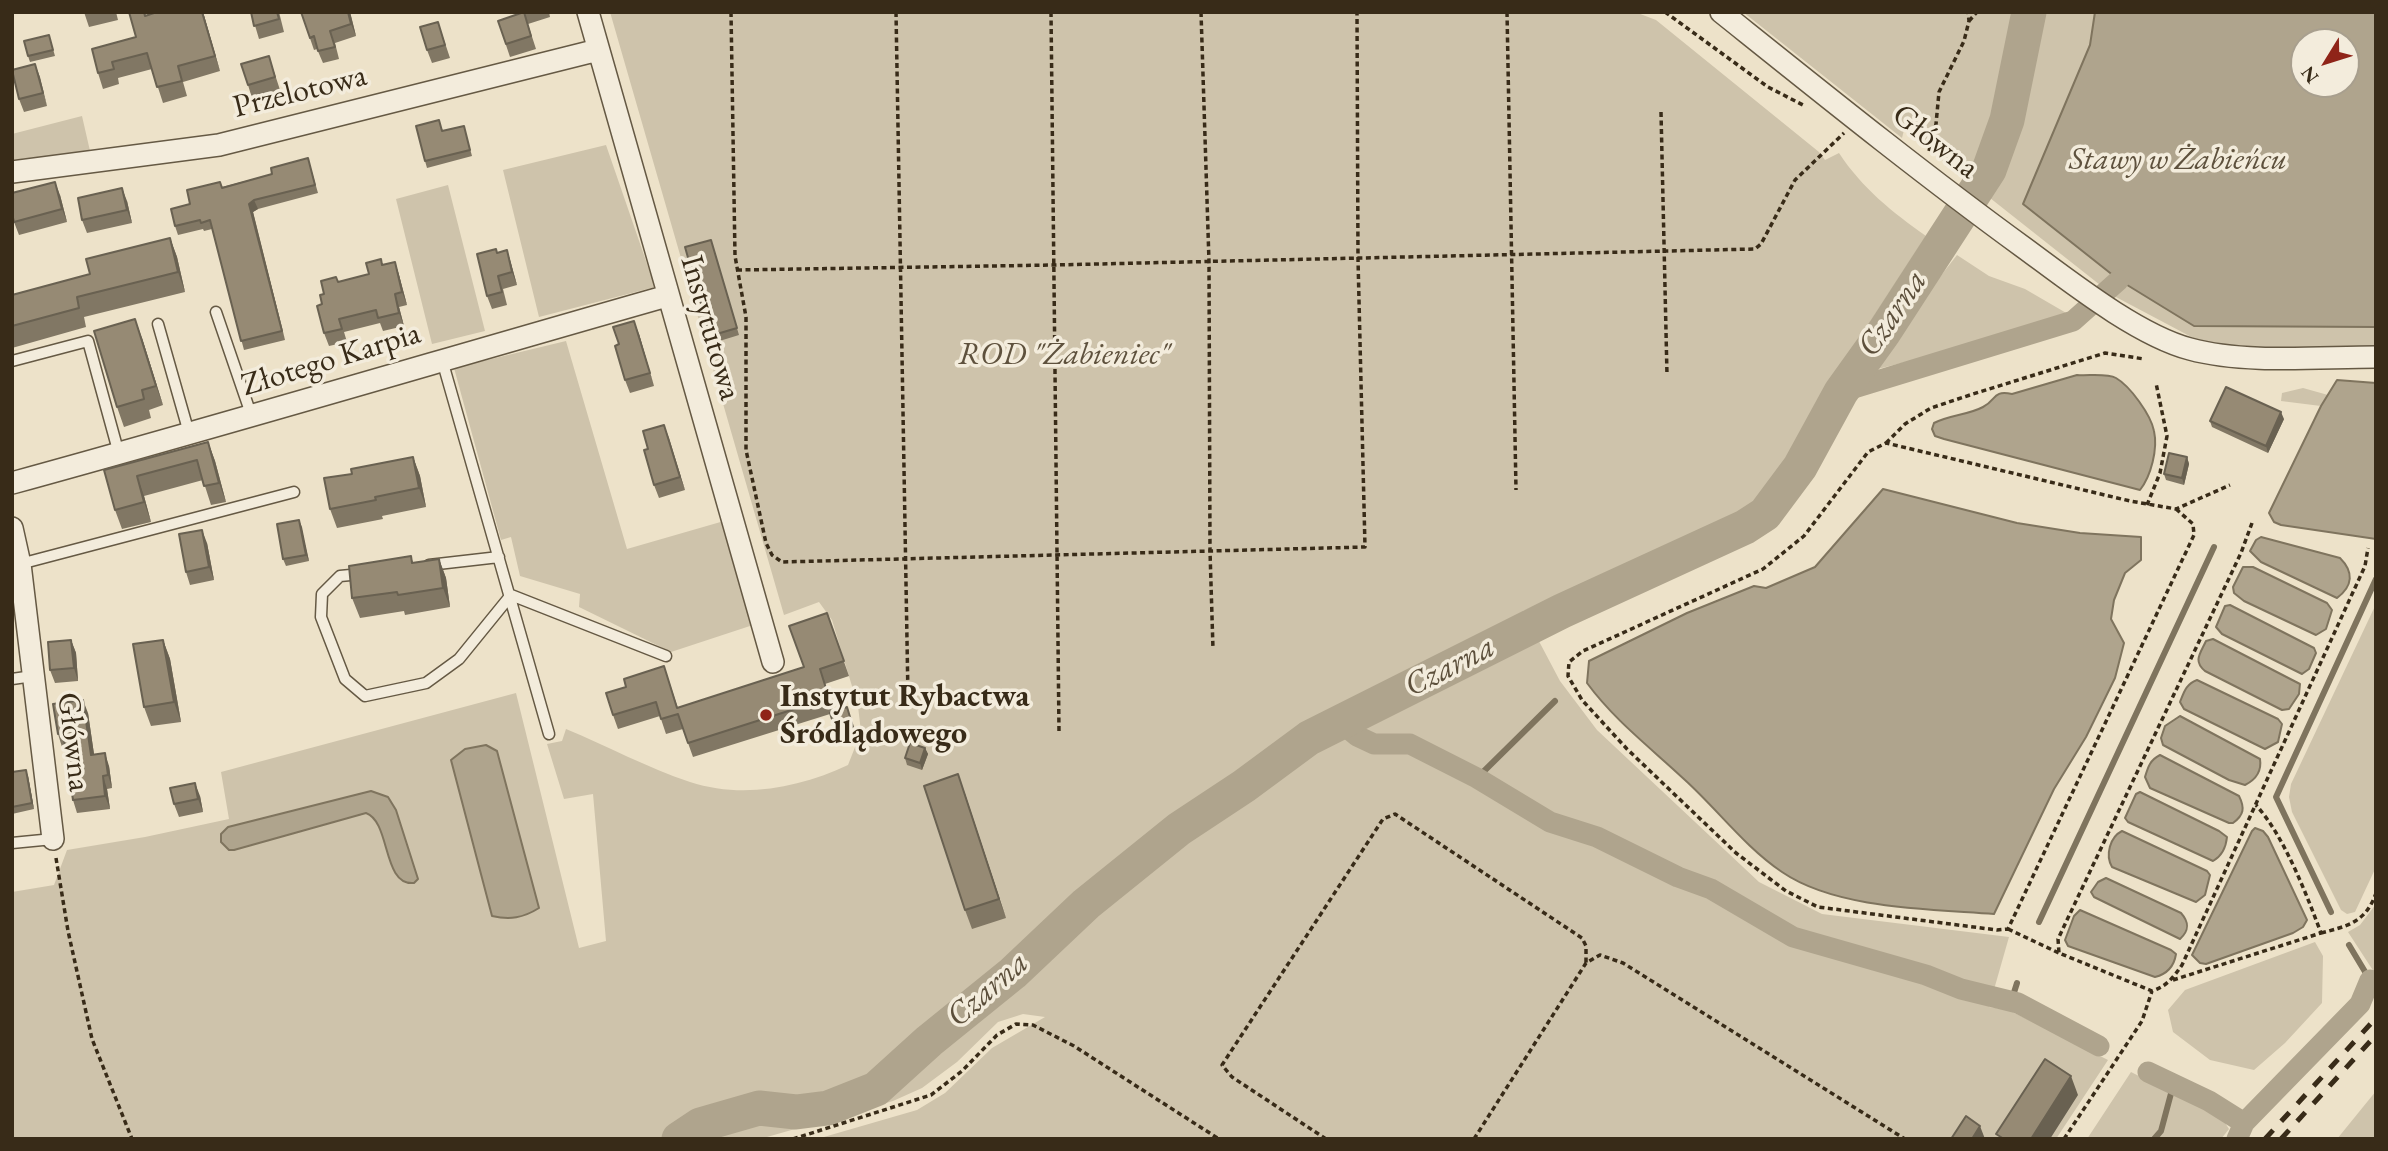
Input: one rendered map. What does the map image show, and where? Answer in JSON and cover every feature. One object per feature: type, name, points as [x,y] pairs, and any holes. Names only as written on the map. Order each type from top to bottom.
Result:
[{"type":"street","name":"Instytutowa","points":[[587,12],[773,662]]},
{"type":"street","name":"Główna","points":[[1721,12],[1944,190],[2080,288],[2170,341],[2206,353],[2253,357],[2376,357]]},
{"type":"street","name":"Przelotowa","points":[[12,172],[219,145],[598,50]]},
{"type":"street","name":"Złotego Karpia","points":[[12,483],[252,417],[667,296]]},
{"type":"street","name":"Główna","points":[[12,528],[20,564],[23,678],[53,839]]},
{"type":"lane","points":[[216,312],[252,417]]},
{"type":"lane","points":[[158,324],[188,433]]},
{"type":"lane","points":[[12,361],[88,341],[119,454]]},
{"type":"lane","points":[[442,360],[549,734]]},
{"type":"lane","points":[[20,564],[294,492]]},
{"type":"lane","points":[[419,567],[499,557]]},
{"type":"lane","points":[[366,573],[340,576],[322,594],[321,617],[345,679],[365,696],[426,683],[459,659],[511,595]]},
{"type":"lane","points":[[511,595],[666,656]]},
{"type":"lane","points":[[12,843],[53,839]]},
{"type":"path","points":[[731,12],[734,242],[746,317],[746,450],[765,543],[772,555],[782,562],[1366,547],[1358,259],[1357,12]]},
{"type":"path","points":[[896,12],[908,697]]},
{"type":"path","points":[[1051,12],[1059,731]]},
{"type":"path","points":[[1201,12],[1209,262],[1213,649]]},
{"type":"path","points":[[1507,12],[1516,490]]},
{"type":"path","points":[[1665,12],[1768,87],[1808,107]]},
{"type":"path","points":[[1923,173],[1936,124],[1939,92],[1964,41],[1969,21],[1968,12]]},
{"type":"path","points":[[1969,21],[1977,12]]},
{"type":"path","points":[[1661,112],[1667,375]]},
{"type":"path","points":[[737,270],[1755,249],[1761,244],[1794,180],[1848,130],[1855,120]]},
{"type":"path","points":[[2144,359],[2105,353],[1931,408],[1905,424],[1886,443],[1868,452],[1804,536],[1763,569],[1583,651],[1569,662],[1568,676],[1582,699],[1627,749],[1737,853],[1786,891],[1818,907],[2008,929],[2152,991],[2162,988],[2172,980],[2182,965],[2365,566],[2368,548]]},
{"type":"path","points":[[2147,505],[2160,473],[2167,436],[2156,383]]},
{"type":"path","points":[[1886,443],[2147,505],[2176,509],[2230,485]]},
{"type":"path","points":[[2008,929],[2194,535],[2193,524],[2176,509]]},
{"type":"path","points":[[2059,953],[2058,939],[2241,553],[2252,523]]},
{"type":"path","points":[[2256,805],[2268,818],[2278,837],[2321,933]]},
{"type":"path","points":[[1326,1139],[1232,1077],[1222,1065],[1383,819],[1395,814],[1582,938],[1586,946],[1586,963]]},
{"type":"path","points":[[53,839],[68,931],[92,1039],[132,1139]]},
{"type":"path","points":[[2172,980],[2350,926],[2370,908],[2376,893]]},
{"type":"path","points":[[1474,1139],[1586,963],[1600,955],[1623,963],[1905,1139]]},
{"type":"path","points":[[2064,1139],[2142,1021],[2152,991]]},
{"type":"path","points":[[793,1139],[931,1095],[962,1070],[997,1035],[1016,1024],[1033,1025],[1074,1046],[1219,1139]]},
{"type":"green space","name":"ROD \"Żabieniec\"","points":[[610,12],[1635,12],[1656,20],[1819,152],[1825,160],[1839,153],[1878,199],[1926,236],[1833,379],[1798,449],[1770,491],[1752,511],[1738,521],[1523,611],[1560,681],[1597,730],[1759,882],[1822,914],[2009,937],[1989,1007],[2009,1010],[2108,1060],[2056,1139],[817,1139],[917,1110],[945,1093],[992,1048],[1045,1017],[1023,1014],[998,1022],[957,1062],[922,1088],[893,1101],[760,1139],[12,1139],[12,892],[54,885],[67,850],[229,819],[221,772],[516,693],[579,948],[606,941],[593,794],[564,799],[547,744],[562,741],[566,729],[690,782],[730,790],[770,789],[790,785],[848,765],[861,732],[858,706],[832,620],[819,602],[784,615]]},
{"type":"green space","name":"Stawy w Żabieńcu","points":[[1743,12],[2376,12],[2376,347],[2216,350],[2114,296],[1904,130],[1902,138]]},
{"type":"green space","points":[[82,116],[90,151],[12,160],[12,134]]},
{"type":"green space","points":[[606,145],[655,287],[539,317],[503,170]]},
{"type":"green space","points":[[448,185],[485,331],[432,344],[396,199]]},
{"type":"green space","points":[[1957,255],[1989,276],[2025,289],[2068,314],[2054,322],[1996,339],[1866,372]]},
{"type":"green space","points":[[566,341],[627,549],[724,521],[753,625],[671,652],[579,607],[580,594],[520,576],[511,537],[501,540],[454,368]]},
{"type":"green space","points":[[2303,388],[2328,395],[2321,406],[2281,401],[2282,393]]},
{"type":"green space","points":[[2376,604],[2376,867],[2355,912],[2347,914],[2341,910],[2292,812],[2289,797],[2291,784]]},
{"type":"green space","points":[[2376,904],[2376,975],[2348,932],[2360,925]]},
{"type":"green space","points":[[2315,942],[2323,956],[2322,1003],[2285,1043],[2254,1070],[2210,1060],[2173,1032],[2168,1010],[2185,990]]},
{"type":"green space","points":[[2131,1072],[2222,1118],[2229,1129],[2221,1139],[2087,1139]]},
{"type":"green space","points":[[2376,1091],[2376,1139],[2337,1139]]},
{"type":"shaded area","name":"Stawy w Żabieńcu","points":[[2095,12],[2376,12],[2376,327],[2194,326],[2119,280],[2023,204],[2090,45]]},
{"type":"shaded area","points":[[2077,375],[2116,378],[2133,394],[2149,417],[2155,438],[2154,454],[2140,490],[1944,439],[1935,436],[1932,429],[1934,423],[1977,410],[2001,393],[2012,394]]},
{"type":"shaded area","points":[[2337,380],[2376,383],[2376,539],[2281,525],[2274,522],[2269,513],[2321,406]]},
{"type":"shaded area","points":[[1883,489],[2017,523],[2080,533],[2141,537],[2141,560],[2125,573],[2114,600],[2111,619],[2124,643],[2115,678],[2086,737],[2054,789],[1994,914],[1913,908],[1856,900],[1804,884],[1782,872],[1756,851],[1621,722],[1587,683],[1589,661],[1687,613],[1754,586],[1766,588],[1815,567]]},
{"type":"shaded area","points":[[2261,537],[2340,558],[2348,568],[2349,584],[2337,598],[2261,562],[2250,551]]},
{"type":"shaded area","points":[[2243,567],[2253,567],[2327,603],[2332,610],[2326,629],[2316,635],[2244,601],[2234,593],[2233,587]]},
{"type":"shaded area","points":[[2230,605],[2314,648],[2316,653],[2309,669],[2302,674],[2222,634],[2216,627],[2225,606]]},
{"type":"shaded area","points":[[2213,639],[2300,684],[2299,694],[2289,709],[2282,710],[2205,671],[2199,664],[2199,657],[2206,641]]},
{"type":"shaded area","points":[[2197,680],[2278,719],[2282,724],[2278,742],[2265,749],[2184,709],[2180,702],[2183,695],[2188,686]]},
{"type":"shaded area","points":[[2180,716],[2260,759],[2259,772],[2255,778],[2245,785],[2229,780],[2163,745],[2161,738],[2165,726]]},
{"type":"shaded area","points":[[486,745],[497,751],[539,908],[516,917],[492,916],[451,760],[465,749]]},
{"type":"shaded area","points":[[2160,755],[2239,796],[2243,808],[2239,817],[2229,823],[2150,788],[2145,777],[2150,764]]},
{"type":"shaded area","points":[[371,791],[388,797],[396,810],[418,879],[414,883],[404,881],[397,875],[391,865],[380,828],[366,813],[234,850],[229,850],[221,842],[221,834],[228,827]]},
{"type":"shaded area","points":[[2140,792],[2227,837],[2221,854],[2213,861],[2128,822],[2125,818],[2136,794]]},
{"type":"shaded area","points":[[2255,828],[2268,837],[2307,920],[2303,927],[2293,933],[2206,964],[2200,963],[2192,955]]},
{"type":"shaded area","points":[[2122,831],[2207,871],[2210,875],[2205,895],[2196,902],[2112,867],[2110,847],[2114,837]]},
{"type":"shaded area","points":[[2106,878],[2181,913],[2186,920],[2186,932],[2180,939],[2094,897],[2091,892],[2098,882]]},
{"type":"shaded area","points":[[2080,910],[2171,950],[2176,954],[2172,966],[2155,977],[2068,946],[2065,940],[2074,916]]},
{"type":"building","points":[[129,12],[144,12],[145,16],[157,12],[202,12],[215,56],[178,66],[182,81],[157,87],[147,53],[112,62],[114,69],[98,73],[92,49],[136,37]]},
{"type":"building","points":[[251,12],[277,12],[279,19],[254,26]]},
{"type":"building","points":[[301,12],[348,12],[351,24],[330,31],[335,47],[318,51],[314,36],[310,38]]},
{"type":"building","points":[[524,12],[531,36],[506,44],[498,21]]},
{"type":"building","points":[[438,22],[445,45],[427,50],[420,27]]},
{"type":"building","points":[[49,35],[53,50],[28,56],[24,41]]},
{"type":"building","points":[[269,56],[275,77],[248,85],[241,64]]},
{"type":"building","points":[[35,64],[43,93],[19,99],[12,70]]},
{"type":"building","points":[[439,120],[442,131],[464,126],[470,150],[425,161],[416,126]]},
{"type":"building","points":[[308,158],[315,185],[254,200],[249,204],[282,331],[241,341],[210,220],[175,226],[171,209],[190,204],[187,190],[220,182],[222,188],[272,174],[271,168]]},
{"type":"building","points":[[55,182],[62,209],[14,222],[12,193]]},
{"type":"building","points":[[122,188],[127,210],[82,220],[78,198]]},
{"type":"building","points":[[170,238],[178,272],[77,297],[79,308],[12,326],[12,295],[90,274],[86,259]]},
{"type":"building","points":[[711,240],[737,328],[710,336],[685,247]]},
{"type":"building","points":[[496,249],[497,253],[507,250],[512,272],[498,276],[502,292],[487,296],[477,254]]},
{"type":"building","points":[[381,259],[382,265],[395,262],[402,292],[395,294],[399,313],[378,318],[376,310],[339,319],[342,329],[324,333],[317,306],[322,304],[320,295],[324,294],[321,281],[336,277],[338,282],[369,274],[366,263]]},
{"type":"building","points":[[135,319],[156,386],[142,390],[144,399],[117,407],[94,331]]},
{"type":"building","points":[[634,321],[650,373],[625,380],[615,346],[619,344],[613,327]]},
{"type":"building","points":[[2226,387],[2281,412],[2266,446],[2210,421]]},
{"type":"building","points":[[664,425],[680,477],[654,485],[644,450],[648,449],[643,431]]},
{"type":"building","points":[[208,442],[219,483],[204,486],[197,460],[137,476],[144,502],[115,510],[104,470]]},
{"type":"building","points":[[2169,453],[2187,457],[2182,478],[2164,474]]},
{"type":"building","points":[[413,457],[419,488],[330,509],[324,478],[352,474],[351,469]]},
{"type":"building","points":[[299,520],[306,555],[283,559],[277,524]]},
{"type":"building","points":[[202,530],[209,567],[186,572],[179,534]]},
{"type":"building","points":[[411,556],[412,563],[439,559],[443,588],[352,598],[349,566]]},
{"type":"building","points":[[827,613],[844,661],[820,669],[829,698],[688,743],[678,714],[661,719],[656,702],[613,715],[606,693],[626,687],[624,679],[664,666],[677,708],[804,667],[789,626]]},
{"type":"building","points":[[71,640],[74,668],[50,670],[48,642]]},
{"type":"building","points":[[163,640],[174,702],[144,707],[133,644]]},
{"type":"building","points":[[83,700],[91,755],[105,753],[108,775],[103,776],[105,796],[73,800],[63,733],[58,734],[53,704]]},
{"type":"building","points":[[847,707],[853,727],[836,732],[830,713]]},
{"type":"building","points":[[910,743],[925,748],[920,763],[905,758]]},
{"type":"building","points":[[26,770],[32,803],[12,807],[12,772]]},
{"type":"building","points":[[958,774],[999,899],[965,910],[924,786]]},
{"type":"building","points":[[195,783],[198,799],[174,804],[170,788]]},
{"type":"building","points":[[2045,1059],[2071,1076],[2031,1139],[2004,1139],[1996,1134]]},
{"type":"building","points":[[1966,1116],[1980,1126],[1972,1139],[1951,1139]]},
{"type":"waterway","name":"Czarna","points":[[679,1139],[700,1125],[759,1108],[796,1112],[828,1108],[876,1089],[929,1041],[1013,973],[1086,904],[1179,829],[1309,738],[1562,611],[1745,527],[1765,514],[1800,467],[1841,392],[1884,332],[1989,170],[2007,120],[2029,12]]},
{"type":"waterway","points":[[1841,392],[2073,321],[2119,280]]},
{"type":"waterway","points":[[2039,922],[2214,547]]},
{"type":"waterway","points":[[2331,912],[2276,797],[2376,579]]},
{"type":"waterway","points":[[1477,778],[1555,701]]},
{"type":"waterway","points":[[1339,721],[1357,736],[1374,744],[1410,744],[1477,778],[1550,822],[1597,837],[1678,877],[1711,889],[1793,937],[1926,975],[1961,989],[2018,1003],[2099,1046]]},
{"type":"waterway","points":[[2349,945],[2373,985]]},
{"type":"waterway","points":[[2237,1139],[2244,1123],[2360,1004],[2370,980]]},
{"type":"waterway","points":[[2011,1002],[2017,983]]},
{"type":"waterway","points":[[2148,1072],[2209,1101],[2244,1123]]},
{"type":"waterway","points":[[2154,1139],[2161,1131],[2173,1086]]},
{"type":"railway","points":[[2265,1139],[2376,1018]]},
{"type":"railway","points":[[2281,1139],[2376,1035]]},
{"type":"place","name":"Instytut Rybactwa Śródlądowego","points":[[766,715]]}]
